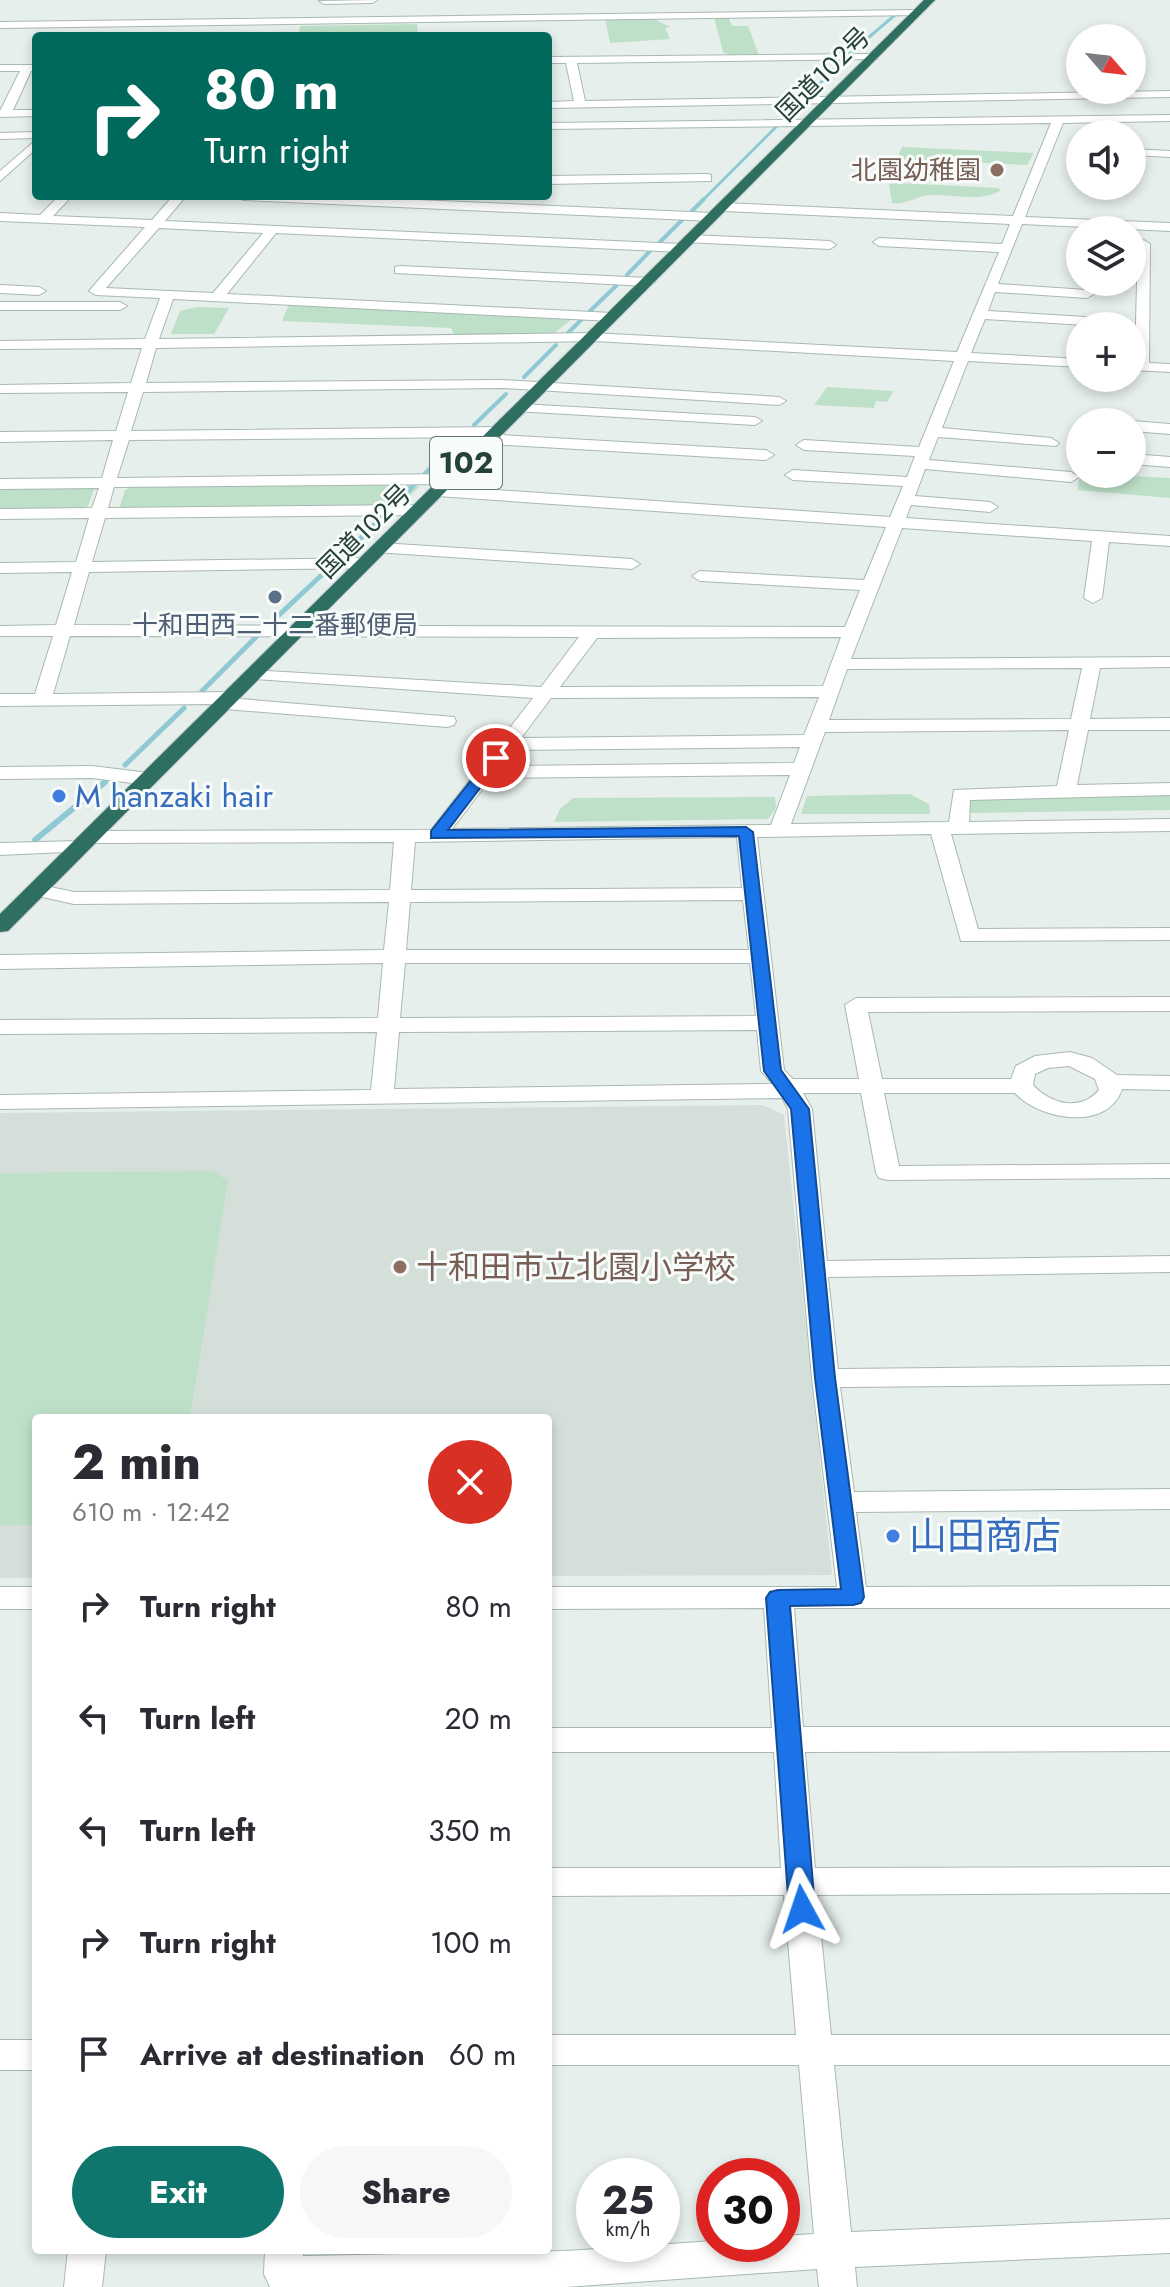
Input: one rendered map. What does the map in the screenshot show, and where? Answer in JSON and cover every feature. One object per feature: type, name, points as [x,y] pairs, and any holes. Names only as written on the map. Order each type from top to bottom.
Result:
[{"type":"highway","name":"国道102号","points":[[0,926],[546,382],[685,249],[718,212],[930,0]]},
{"type":"street","points":[[324,1],[372,0]]},
{"type":"street","points":[[0,25],[445,14],[916,13]]},
{"type":"street","points":[[796,14],[802,28]]},
{"type":"street","points":[[704,15],[710,29]]},
{"type":"street","points":[[192,32],[194,22]]},
{"type":"street","points":[[808,42],[815,56]]},
{"type":"street","points":[[715,43],[721,58]]},
{"type":"street","points":[[552,60],[873,57]]},
{"type":"street","points":[[571,60],[580,105]]},
{"type":"street","points":[[0,68],[31,68]]},
{"type":"street","points":[[3,114],[31,68]]},
{"type":"street","points":[[552,105],[1170,94]]},
{"type":"street","points":[[3,114],[32,113]]},
{"type":"street","points":[[552,126],[1170,118]]},
{"type":"street","points":[[779,830],[812,733],[1058,120]]},
{"type":"street","points":[[0,136],[32,135]]},
{"type":"street","points":[[0,177],[32,147]]},
{"type":"street","points":[[1146,153],[1170,154]]},
{"type":"street","points":[[552,183],[707,178],[714,176],[717,165]]},
{"type":"street","points":[[690,194],[707,178]]},
{"type":"street","points":[[43,219],[62,200]]},
{"type":"street","points":[[82,306],[176,200]]},
{"type":"street","points":[[377,304],[444,200],[535,209],[669,215],[718,212],[1170,227]]},
{"type":"street","points":[[535,209],[540,200]]},
{"type":"street","points":[[669,215],[679,204]]},
{"type":"street","points":[[0,217],[685,249],[830,245]]},
{"type":"street","points":[[217,297],[272,230]]},
{"type":"street","points":[[879,242],[1005,248]]},
{"type":"street","points":[[752,256],[812,259]]},
{"type":"street","points":[[400,269],[648,282]]},
{"type":"street","points":[[991,288],[1066,293]]},
{"type":"street","points":[[0,289],[165,300]]},
{"type":"street","points":[[0,306],[82,306],[217,297],[612,317]]},
{"type":"street","points":[[42,700],[135,388],[165,300]]},
{"type":"street","points":[[980,315],[1066,320]]},
{"type":"street","points":[[0,345],[591,338],[1066,362]]},
{"type":"street","points":[[1146,367],[1170,368]]},
{"type":"street","points":[[0,389],[546,382],[783,395]]},
{"type":"street","points":[[520,408],[755,421]]},
{"type":"street","points":[[1146,427],[1170,429]]},
{"type":"street","points":[[934,432],[1051,443]]},
{"type":"street","points":[[0,437],[493,435],[766,455]]},
{"type":"street","points":[[804,445],[1066,476]]},
{"type":"street","points":[[1146,460],[1170,462]]},
{"type":"street","points":[[793,475],[912,482]]},
{"type":"street","points":[[0,484],[450,479]]},
{"type":"street","points":[[437,491],[1170,541]]},
{"type":"street","points":[[905,500],[990,507]]},
{"type":"street","points":[[0,514],[419,510]]},
{"type":"street","points":[[1093,598],[1101,537]]},
{"type":"street","points":[[381,548],[632,564]]},
{"type":"street","points":[[0,568],[366,563]]},
{"type":"street","points":[[700,576],[871,586]]},
{"type":"street","points":[[0,631],[301,628],[591,634],[852,632]]},
{"type":"street","points":[[437,835],[591,634]]},
{"type":"street","points":[[840,664],[1170,662]]},
{"type":"street","points":[[1066,790],[1092,663]]},
{"type":"street","points":[[255,674],[545,693],[829,691]]},
{"type":"street","points":[[0,700],[228,701],[447,721]]},
{"type":"street","points":[[506,744],[1080,724],[1170,724]]},
{"type":"street","points":[[485,772],[800,769]]},
{"type":"street","points":[[0,773],[92,772],[149,779]]},
{"type":"street","points":[[1170,789],[961,794],[949,828],[969,936],[1170,934]]},
{"type":"street","points":[[0,849],[85,842],[1170,825]]},
{"type":"street","points":[[746,832],[773,1071],[800,1109],[825,1378],[853,1597]]},
{"type":"street","points":[[382,1098],[405,836]]},
{"type":"street","points":[[36,890],[74,898],[752,894]]},
{"type":"street","points":[[0,962],[394,957],[758,957]]},
{"type":"street","points":[[1170,1004],[856,1005],[888,1173],[1170,1171]]},
{"type":"street","points":[[0,1027],[766,1023]]},
{"type":"street","points":[[1056,1059],[1084,1063],[1105,1075],[1111,1091],[1106,1099],[1083,1109],[1051,1107],[1027,1095],[1021,1086],[1024,1071],[1043,1061],[1056,1059]]},
{"type":"street","points":[[1110,1082],[1170,1083]]},
{"type":"street","points":[[0,1102],[382,1098],[871,1085],[1021,1086]]},
{"type":"street","points":[[815,1269],[1170,1264]]},
{"type":"street","points":[[825,1378],[1170,1375]]},
{"type":"street","points":[[841,1502],[1170,1499]]},
{"type":"street","points":[[552,1598],[1170,1597]]},
{"type":"street","points":[[0,1598],[32,1598]]},
{"type":"street","points":[[778,1598],[799,1881],[838,2287]]},
{"type":"street","points":[[552,1740],[1170,1739]]},
{"type":"street","points":[[552,1882],[1170,1880]]},
{"type":"street","points":[[552,2050],[816,2053],[1170,2050]]},
{"type":"street","points":[[0,2055],[32,2055]]},
{"type":"street","points":[[284,2254],[283,2274],[566,2278],[833,2250],[1170,2236]]},
{"type":"street","points":[[83,2287],[87,2254]]},
{"type":"shaded area","name":"十和田市立北園小学校","points":[[762,1105],[784,1115],[832,1575],[552,1576],[552,1414],[32,1414],[32,1578],[0,1578],[0,1113]]},
{"type":"green space","points":[[728,16],[732,26],[748,26],[759,55],[723,52],[714,17]]},
{"type":"green space","points":[[650,17],[670,27],[665,28],[670,39],[610,43],[605,18]]},
{"type":"green space","points":[[417,24],[418,32],[299,32],[300,26]]},
{"type":"green space","points":[[902,147],[1034,153],[1027,165],[897,159]]},
{"type":"green space","points":[[889,184],[1001,190],[985,196],[930,195],[892,203]]},
{"type":"green space","points":[[289,304],[573,318],[552,335],[454,334],[451,328],[282,321]]},
{"type":"green space","points":[[197,307],[229,308],[214,334],[171,334],[180,311]]},
{"type":"green space","points":[[827,387],[894,391],[887,402],[876,401],[874,408],[814,405]]},
{"type":"green space","points":[[1146,477],[1170,478],[1170,498],[1078,490],[1146,488]]},
{"type":"green space","points":[[415,484],[419,487],[399,506],[125,509],[120,506],[125,490],[133,487]]},
{"type":"green space","points":[[0,488],[94,489],[88,506],[83,509],[0,510]]},
{"type":"green space","points":[[1170,792],[1170,810],[970,813],[966,807],[974,798]]},
{"type":"green space","points":[[910,794],[929,804],[930,814],[801,814],[807,796]]},
{"type":"green space","points":[[775,797],[776,808],[768,819],[554,822],[560,809],[573,798]]},
{"type":"green space","points":[[213,1171],[228,1181],[191,1414],[32,1414],[32,1525],[0,1525],[0,1173]]},
{"type":"waterway","points":[[849,54],[895,15]]},
{"type":"waterway","points":[[808,95],[846,58]]},
{"type":"waterway","points":[[783,120],[800,103]]},
{"type":"waterway","points":[[691,212],[777,126]]},
{"type":"waterway","points":[[659,243],[684,218]]},
{"type":"waterway","points":[[627,275],[651,250]]},
{"type":"waterway","points":[[590,311],[617,285]]},
{"type":"waterway","points":[[566,335],[582,319]]},
{"type":"waterway","points":[[524,377],[556,345]]},
{"type":"waterway","points":[[474,425],[506,394]]},
{"type":"waterway","points":[[425,474],[460,439]]},
{"type":"waterway","points":[[398,501],[413,486]]},
{"type":"waterway","points":[[346,553],[384,515]]},
{"type":"waterway","points":[[279,615],[326,571]]},
{"type":"waterway","points":[[202,691],[256,637]]},
{"type":"waterway","points":[[125,765],[184,708]]},
{"type":"waterway","points":[[35,840],[105,782]]},
{"type":"place","name":"北園幼稚園","points":[[997,170]]},
{"type":"place","name":"十和田西二十二番郵便局","points":[[275,597]]},
{"type":"place","name":"M hanzaki hair","points":[[59,796]]},
{"type":"place","name":"十和田市立北園小学校","points":[[400,1267]]},
{"type":"place","name":"山田商店","points":[[893,1536]]},
{"type":"route","points":[[496,758],[437,835],[746,832],[773,1071],[787,1086],[800,1109],[825,1378],[853,1597],[778,1598],[802,1909]]}]
